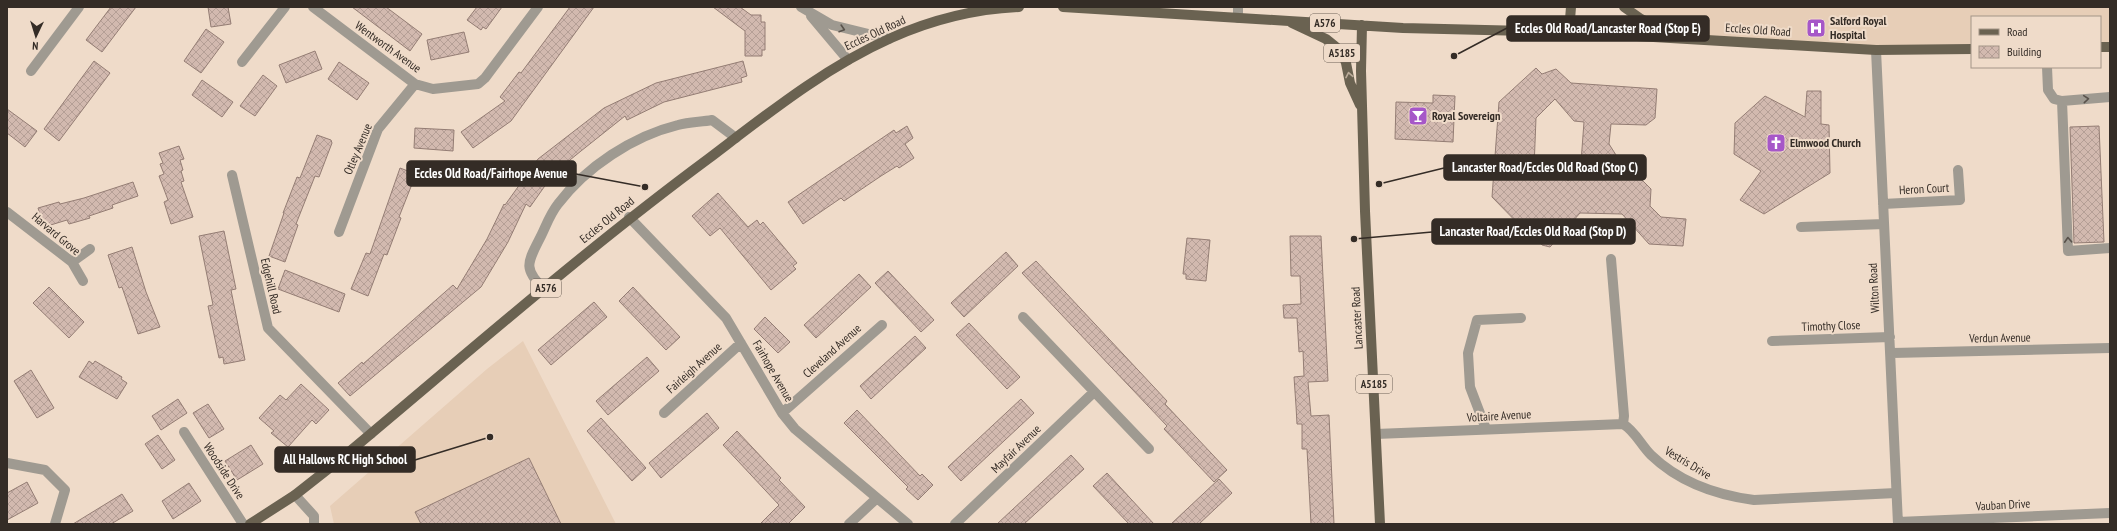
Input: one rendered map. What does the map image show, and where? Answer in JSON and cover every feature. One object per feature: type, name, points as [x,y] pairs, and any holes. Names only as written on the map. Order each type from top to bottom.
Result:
[{"type":"main road","name":"Eccles Old Road","points":[[250,524],[295,495],[372,434],[630,217],[795,94],[848,60],[889,39],[931,22],[996,8],[1019,7]]},
{"type":"main road","name":"Eccles Old Road","points":[[1064,7],[1362,25],[1569,32],[1876,50],[1971,49]]},
{"type":"main road","points":[[1569,32],[1571,7]]},
{"type":"main road","points":[[1624,7],[1640,19],[1680,38]]},
{"type":"main road","name":"Lancaster Road","points":[[1289,21],[1326,39],[1342,52],[1350,83],[1362,111]]},
{"type":"main road","name":"Lancaster Road","points":[[1362,25],[1362,111],[1380,524]]},
{"type":"street","points":[[31,71],[79,7]]},
{"type":"street","points":[[242,62],[284,7]]},
{"type":"street","name":"Wentworth Avenue","points":[[312,7],[415,84],[433,90],[478,84],[485,78],[538,7]]},
{"type":"street","points":[[1238,7],[1238,18]]},
{"type":"street","points":[[804,9],[843,30],[889,39]]},
{"type":"street","points":[[804,9],[848,60]]},
{"type":"street","name":"Wilton Road","points":[[1876,50],[1892,353],[1898,523]]},
{"type":"street","points":[[2047,68],[2048,90],[2054,99],[2062,101],[2110,97]]},
{"type":"street","name":"Otley Avenue","points":[[339,232],[378,129],[415,84]]},
{"type":"street","points":[[2062,101],[2068,251],[2110,248]]},
{"type":"street","points":[[544,289],[529,272],[532,252],[557,205],[599,164],[635,142],[678,125],[712,120],[736,138]]},
{"type":"street","name":"Heron Court","points":[[1883,204],[1960,200],[1958,170]]},
{"type":"street","name":"Edgehill Road","points":[[232,175],[268,328],[372,434]]},
{"type":"street","name":"Harvard Grove","points":[[7,212],[72,262],[83,281]]},
{"type":"street","name":"Fairhope Avenue","points":[[630,217],[726,318],[782,413],[795,429],[813,446],[908,524]]},
{"type":"street","points":[[1801,227],[1884,224]]},
{"type":"street","points":[[72,262],[90,249]]},
{"type":"street","points":[[1611,259],[1624,416],[1622,424]]},
{"type":"street","points":[[1023,317],[1149,449]]},
{"type":"street","points":[[1486,429],[1470,387],[1468,353],[1477,320],[1522,318]]},
{"type":"street","name":"Cleveland Avenue","points":[[782,413],[882,325]]},
{"type":"street","name":"Timothy Close","points":[[1772,341],[1890,337]]},
{"type":"street","name":"Fairleigh Avenue","points":[[664,413],[741,343]]},
{"type":"street","name":"Verdun Avenue","points":[[1892,353],[2110,348]]},
{"type":"street","name":"Mayfair Avenue","points":[[955,524],[1094,392]]},
{"type":"street","name":"Voltaire Avenue","points":[[1376,434],[1622,424]]},
{"type":"street","name":"Vestris Drive","points":[[1622,424],[1629,427],[1645,449],[1667,468],[1707,490],[1731,497],[1754,500],[1896,493]]},
{"type":"street","name":"Woodside Drive","points":[[184,432],[243,524]]},
{"type":"street","points":[[7,463],[45,470],[65,490],[55,524]]},
{"type":"street","points":[[295,495],[314,516],[314,524]]},
{"type":"street","points":[[849,524],[876,498]]},
{"type":"street","name":"Vauban Drive","points":[[1898,523],[2110,513]]},
{"type":"shaded area","name":"Salford Royal Hospital","points":[[1626,7],[2110,7],[2110,46],[2101,46],[2101,16],[1971,16],[1971,47],[1876,49],[1680,37]]},
{"type":"shaded area","points":[[523,341],[616,524],[334,524],[330,506],[487,369]]},
{"type":"building","points":[[111,7],[136,7],[102,52],[86,40]]},
{"type":"building","points":[[208,7],[228,7],[231,24],[211,27]]},
{"type":"building","points":[[352,7],[386,7],[422,34],[410,51]]},
{"type":"building","points":[[477,7],[502,7],[486,29],[483,27],[481,30],[467,20]]},
{"type":"building","points":[[570,7],[594,7],[511,121],[473,148],[461,132],[505,101],[500,97],[519,72],[521,73]]},
{"type":"building","points":[[713,7],[740,7],[751,15],[761,15],[761,22],[765,22],[765,50],[762,50],[762,56],[745,56],[745,31]]},
{"type":"building","points":[[206,29],[224,42],[201,73],[184,61]]},
{"type":"building","points":[[464,32],[469,52],[431,60],[427,40]]},
{"type":"building","points":[[315,51],[322,69],[286,83],[279,65]]},
{"type":"building","points":[[94,61],[110,73],[59,141],[44,129]]},
{"type":"building","points":[[743,61],[747,76],[741,78],[742,82],[664,102],[627,120],[625,116],[554,173],[530,207],[526,204],[508,242],[481,287],[350,396],[338,383],[362,362],[363,364],[453,285],[457,289],[487,239],[504,204],[505,205],[538,159],[604,108],[656,83]]},
{"type":"building","points":[[339,62],[369,83],[357,100],[328,79]]},
{"type":"building","points":[[1536,68],[1542,74],[1556,69],[1571,83],[1657,89],[1655,118],[1646,125],[1611,124],[1609,144],[1616,155],[1616,174],[1639,177],[1651,189],[1650,206],[1661,217],[1686,219],[1683,246],[1649,244],[1622,214],[1580,213],[1550,247],[1542,245],[1536,237],[1533,239],[1492,197],[1499,102]],"holes":[[[1555,99],[1574,121],[1584,122],[1581,162],[1583,168],[1568,181],[1557,171],[1534,168],[1536,118]]]},
{"type":"building","points":[[263,75],[277,86],[255,116],[240,106]]},
{"type":"building","points":[[202,80],[233,102],[222,117],[192,95]]},
{"type":"building","points":[[1807,91],[1821,91],[1821,124],[1829,125],[1830,173],[1764,214],[1740,200],[1761,171],[1734,154],[1735,123],[1765,96],[1805,117]]},
{"type":"building","points":[[1433,95],[1455,96],[1453,142],[1395,139],[1396,102],[1433,103]]},
{"type":"building","points":[[7,109],[37,131],[25,147],[7,133]]},
{"type":"building","points":[[907,126],[913,138],[905,144],[914,158],[899,168],[897,166],[844,201],[841,198],[803,224],[788,202],[894,130],[896,133]]},
{"type":"building","points":[[2099,126],[2104,242],[2074,243],[2070,127]]},
{"type":"building","points":[[415,128],[454,130],[453,151],[414,148]]},
{"type":"building","points":[[317,135],[331,140],[332,143],[319,177],[315,176],[296,224],[298,225],[285,262],[269,256],[297,177],[300,178]]},
{"type":"building","points":[[179,146],[184,159],[180,160],[184,181],[181,182],[193,217],[171,224],[164,202],[168,200],[159,176],[164,174],[160,164],[163,163],[159,153]]},
{"type":"building","points":[[400,168],[416,174],[399,217],[401,218],[387,255],[384,254],[368,296],[351,289],[366,253],[370,254]]},
{"type":"building","points":[[133,182],[138,196],[112,205],[113,208],[89,216],[90,218],[69,224],[67,220],[44,227],[38,208],[59,202],[60,204],[84,198]]},
{"type":"building","points":[[718,193],[748,227],[757,220],[760,225],[763,222],[797,263],[793,266],[796,269],[771,290],[720,228],[710,236],[692,216]]},
{"type":"building","points":[[224,231],[236,289],[231,290],[245,360],[224,364],[223,357],[219,358],[208,306],[213,305],[199,236]]},
{"type":"building","points":[[1290,236],[1321,236],[1328,381],[1308,382],[1311,416],[1329,415],[1334,524],[1311,524],[1307,449],[1302,449],[1302,424],[1297,424],[1294,377],[1304,376],[1303,351],[1299,352],[1297,318],[1284,318],[1283,305],[1301,304],[1300,276],[1291,276]]},
{"type":"building","points":[[1187,238],[1210,240],[1206,281],[1186,279],[1186,274],[1183,274]]},
{"type":"building","points":[[132,247],[146,292],[160,327],[138,334],[122,287],[119,288],[108,255]]},
{"type":"building","points":[[1006,252],[1018,266],[964,317],[951,303]]},
{"type":"building","points":[[1036,261],[1167,401],[1165,404],[1227,470],[1214,482],[1164,429],[1167,426],[1022,273]]},
{"type":"building","points":[[285,270],[345,294],[339,312],[278,289]]},
{"type":"building","points":[[888,271],[934,320],[921,332],[875,283]]},
{"type":"building","points":[[859,274],[871,287],[816,338],[804,325]]},
{"type":"building","points":[[49,287],[84,322],[69,338],[33,303]]},
{"type":"building","points":[[633,287],[680,337],[666,350],[619,301]]},
{"type":"building","points":[[594,302],[607,317],[551,365],[538,350]]},
{"type":"building","points":[[765,317],[790,342],[778,353],[754,329]]},
{"type":"building","points":[[969,323],[1020,377],[1007,389],[956,335]]},
{"type":"building","points":[[915,336],[926,348],[871,399],[860,386]]},
{"type":"building","points":[[647,357],[659,371],[608,415],[596,401]]},
{"type":"building","points":[[89,361],[93,364],[95,361],[122,377],[121,379],[127,383],[117,399],[79,377]]},
{"type":"building","points":[[31,370],[54,408],[37,418],[14,381]]},
{"type":"building","points":[[301,384],[329,410],[316,424],[312,420],[288,447],[271,433],[274,431],[259,418],[280,395],[286,400]]},
{"type":"building","points":[[178,399],[187,413],[161,430],[152,416]]},
{"type":"building","points":[[1021,399],[1034,413],[961,481],[948,467]]},
{"type":"building","points":[[208,404],[224,429],[209,438],[193,413]]},
{"type":"building","points":[[857,410],[920,476],[922,474],[933,485],[918,500],[906,489],[908,487],[844,423]]},
{"type":"building","points":[[707,413],[719,428],[661,478],[649,463]]},
{"type":"building","points":[[601,418],[646,468],[632,481],[587,431]]},
{"type":"building","points":[[737,431],[781,478],[779,480],[805,507],[788,524],[760,524],[779,505],[723,445]]},
{"type":"building","points":[[158,435],[175,460],[162,469],[145,444]]},
{"type":"building","points":[[251,445],[263,464],[237,480],[225,461]]},
{"type":"building","points":[[1071,455],[1084,469],[1024,524],[997,524]]},
{"type":"building","points":[[529,458],[561,524],[421,524],[415,512]]},
{"type":"building","points":[[1107,473],[1154,524],[1129,524],[1093,486]]},
{"type":"building","points":[[1219,479],[1232,493],[1199,524],[1171,524]]},
{"type":"building","points":[[27,482],[38,503],[7,520],[7,493]]},
{"type":"building","points":[[189,483],[201,501],[173,519],[162,501]]},
{"type":"building","points":[[122,494],[133,511],[111,524],[73,524]]},
{"type":"place","name":"Salford Royal Hospital","points":[[1816,28]]},
{"type":"place","name":"Eccles Old Road/Lancaster Road (Stop E)","points":[[1454,56]]},
{"type":"place","name":"Royal Sovereign","points":[[1418,116]]},
{"type":"place","name":"Elmwood Church","points":[[1776,143]]},
{"type":"place","name":"Lancaster Road/Eccles Old Road (Stop C)","points":[[1379,184]]},
{"type":"place","name":"Eccles Old Road/Fairhope Avenue","points":[[645,187]]},
{"type":"place","name":"Lancaster Road/Eccles Old Road (Stop D)","points":[[1354,239]]},
{"type":"place","name":"All Hallows RC High School","points":[[490,437]]}]
